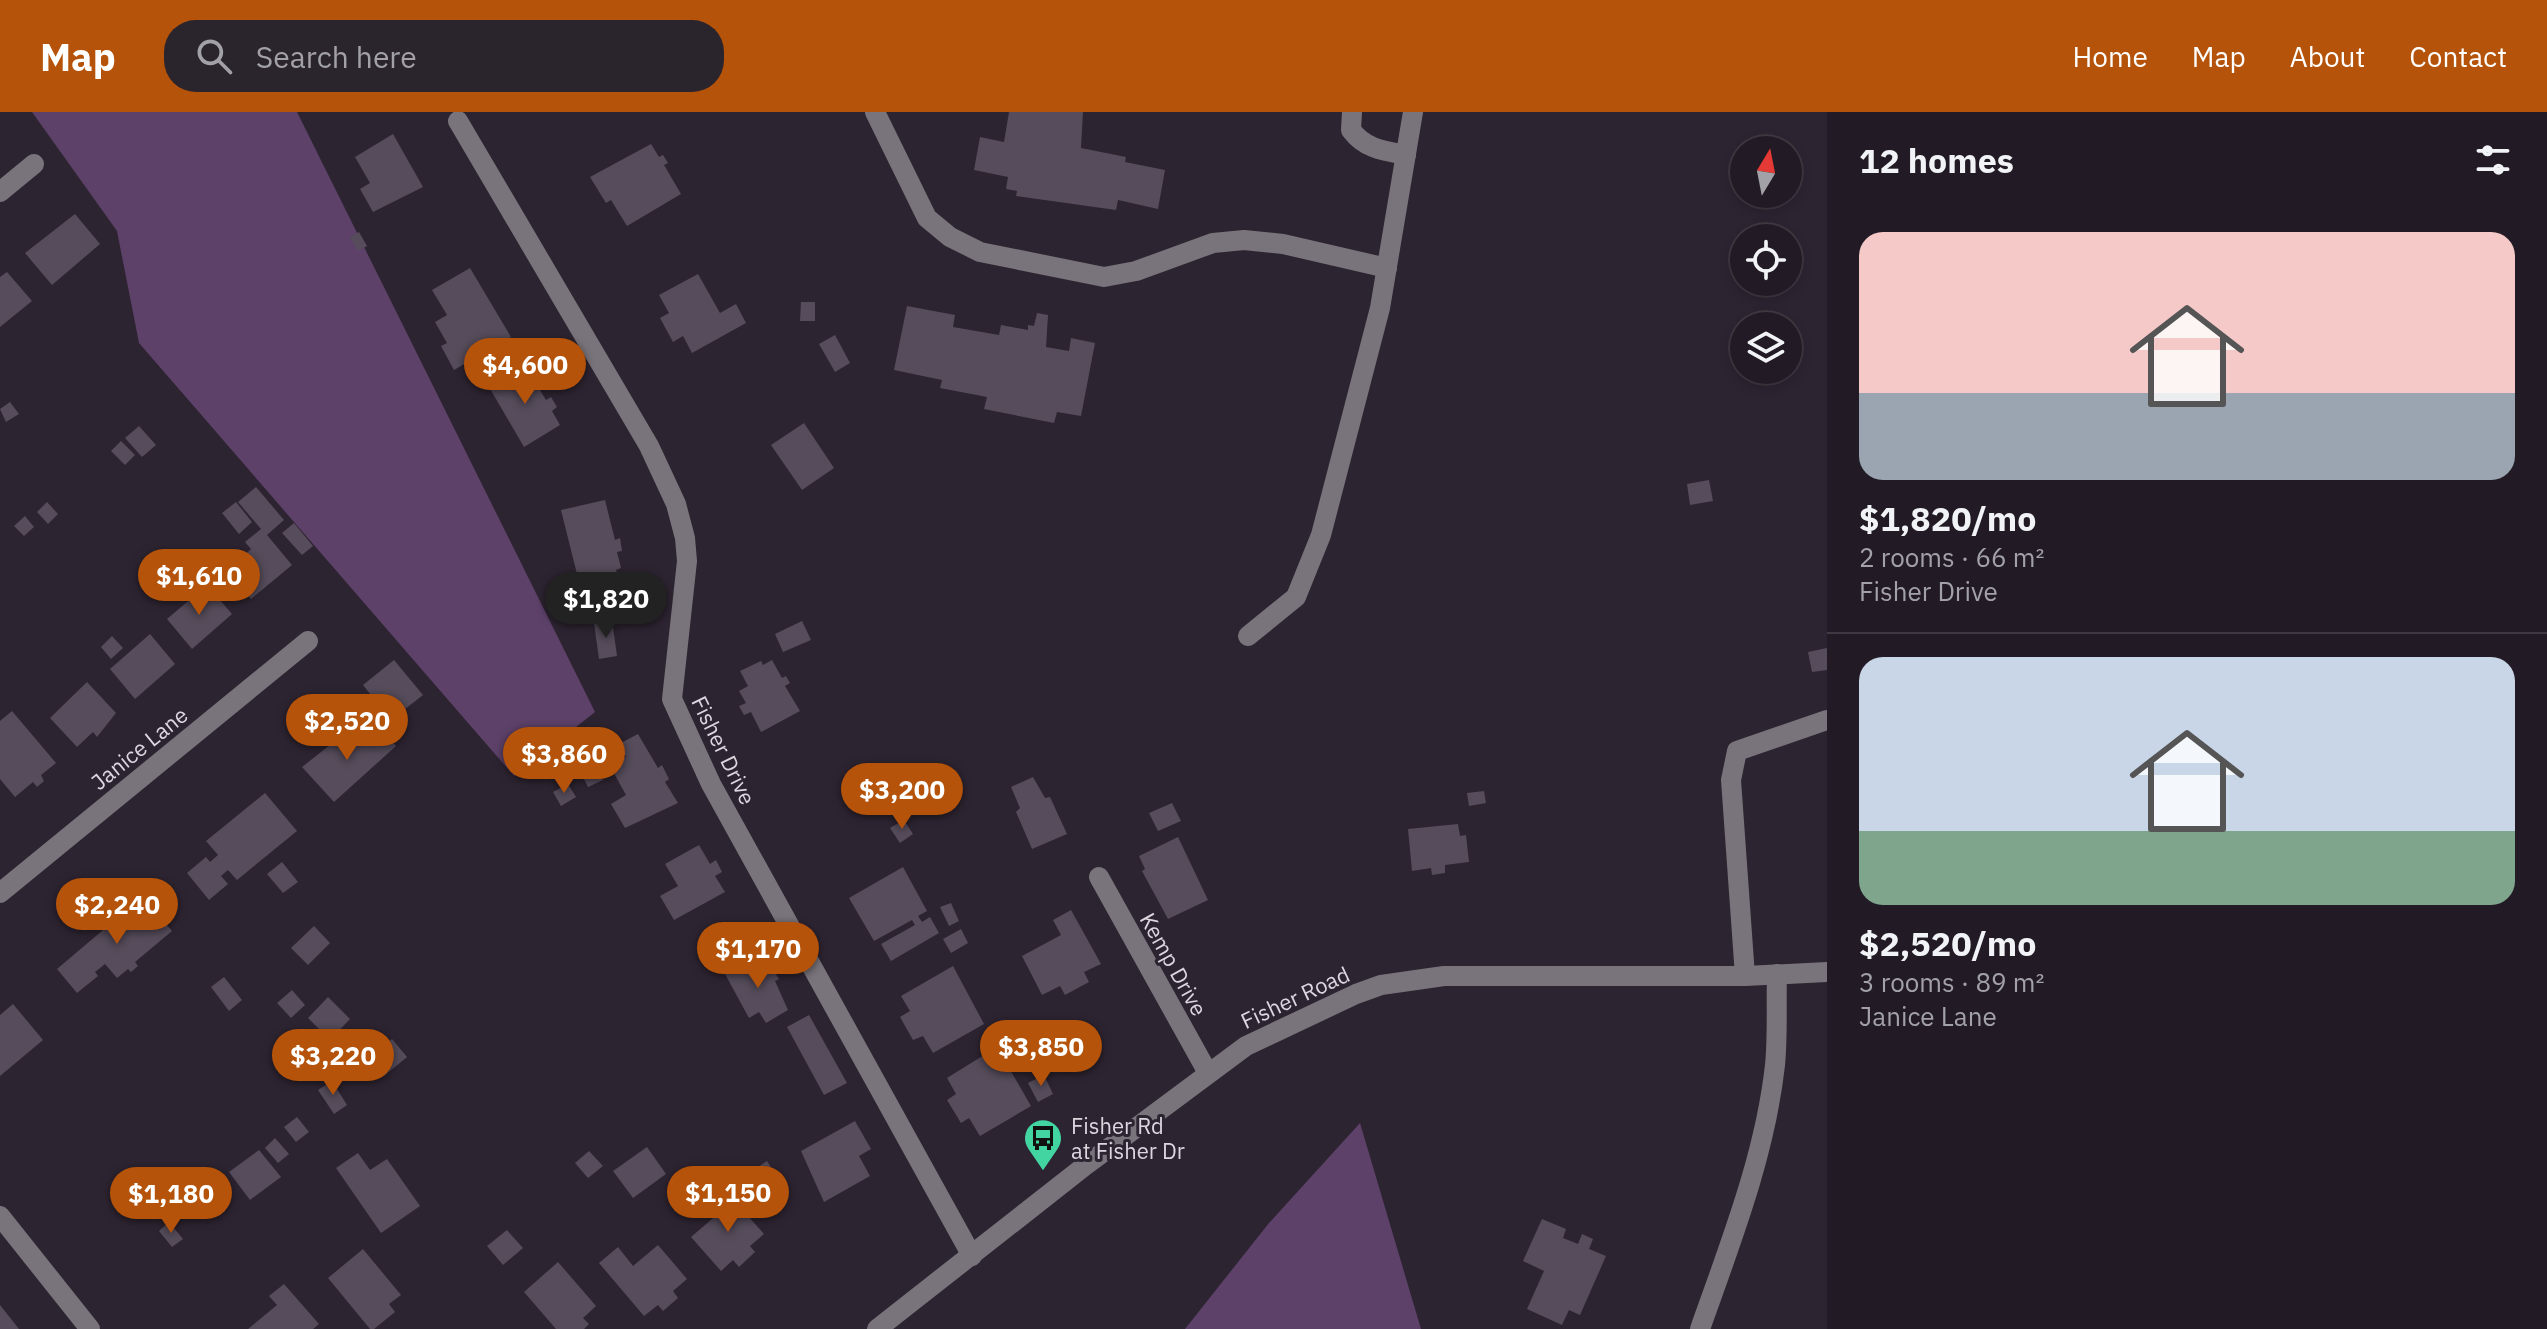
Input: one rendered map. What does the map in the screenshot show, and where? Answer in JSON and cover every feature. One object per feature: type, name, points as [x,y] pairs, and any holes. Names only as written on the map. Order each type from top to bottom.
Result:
[{"type":"street","points":[[875,112],[927,218],[950,237],[980,252],[1104,277],[1136,271],[1213,243],[1244,240],[1283,244],[1387,268]]},
{"type":"street","points":[[1352,112],[1351,130],[1356,137],[1372,149],[1406,155]]},
{"type":"street","points":[[1248,636],[1296,597],[1321,535],[1387,268],[1413,112]]},
{"type":"street","name":"Fisher Drive","points":[[458,121],[649,446],[676,504],[687,561],[672,683],[678,716],[711,784],[972,1256]]},
{"type":"street","points":[[0,192],[34,164]]},
{"type":"street","name":"Janice Lane","points":[[0,893],[308,641]]},
{"type":"street","points":[[1745,976],[1731,780],[1737,751],[1827,720]]},
{"type":"street","name":"Kemp Drive","points":[[1099,877],[1208,1073]]},
{"type":"street","name":"Fisher Road","points":[[877,1329],[1246,1046],[1288,1023],[1381,985],[1444,976],[1511,973],[1745,976],[1827,972]]},
{"type":"street","points":[[1700,1329],[1741,1212],[1767,1110],[1775,1065],[1777,974]]},
{"type":"street","points":[[0,1216],[90,1329]]},
{"type":"shaded area","points":[[32,112],[297,112],[595,712],[514,776],[139,343],[117,231]]},
{"type":"shaded area","points":[[1360,1123],[1421,1329],[1185,1329],[1269,1223]]},
{"type":"building","points":[[1009,112],[1083,112],[1081,148],[1126,157],[1125,162],[1165,170],[1158,209],[1118,200],[1116,210],[1016,196],[1017,191],[1006,189],[1008,177],[974,170],[980,137],[1004,142]]},
{"type":"building","points":[[393,134],[423,187],[373,212],[360,189],[370,183],[355,157]]},
{"type":"building","points":[[651,144],[659,157],[663,155],[668,163],[664,165],[681,194],[627,226],[611,200],[606,203],[590,177]]},
{"type":"building","points":[[75,214],[100,244],[52,285],[25,253]]},
{"type":"building","points":[[359,232],[367,246],[358,251],[350,237]]},
{"type":"building","points":[[470,268],[511,337],[454,370],[441,346],[447,343],[435,322],[447,315],[432,290]]},
{"type":"building","points":[[7,272],[32,301],[0,327],[0,277]]},
{"type":"building","points":[[698,274],[720,313],[736,304],[746,323],[692,353],[683,336],[673,342],[660,318],[669,313],[659,295]]},
{"type":"building","points":[[801,302],[815,302],[815,321],[800,321]]},
{"type":"building","points":[[907,306],[955,315],[953,327],[999,335],[1001,325],[1028,330],[1028,325],[1034,326],[1037,313],[1048,315],[1046,347],[1069,351],[1071,338],[1095,343],[1081,416],[1057,412],[1054,423],[984,409],[987,397],[940,388],[942,380],[894,370]]},
{"type":"building","points":[[835,335],[850,363],[835,372],[819,344]]},
{"type":"building","points":[[525,365],[546,400],[551,397],[557,407],[552,411],[560,425],[524,447],[489,387]]},
{"type":"building","points":[[10,402],[19,414],[6,422],[0,409]]},
{"type":"building","points":[[804,423],[834,468],[802,490],[771,445]]},
{"type":"building","points":[[139,426],[156,445],[142,457],[125,438]]},
{"type":"building","points":[[121,441],[135,455],[125,465],[111,451]]},
{"type":"building","points":[[1709,480],[1713,501],[1690,505],[1687,484]]},
{"type":"building","points":[[256,487],[284,520],[267,535],[292,565],[251,599],[227,571],[251,549],[245,542],[261,529],[238,502]]},
{"type":"building","points":[[605,500],[615,540],[620,538],[622,551],[617,552],[621,568],[616,570],[619,581],[623,580],[624,606],[587,614],[561,510]]},
{"type":"building","points":[[47,502],[58,514],[48,524],[37,512]]},
{"type":"building","points":[[236,502],[252,522],[239,534],[222,513]]},
{"type":"building","points":[[25,516],[34,527],[24,536],[14,526]]},
{"type":"building","points":[[294,523],[313,546],[302,555],[282,533]]},
{"type":"building","points":[[207,585],[232,614],[192,649],[167,619]]},
{"type":"building","points":[[612,620],[617,656],[599,659],[594,623]]},
{"type":"building","points":[[802,621],[811,640],[783,652],[775,634]]},
{"type":"building","points":[[150,634],[175,664],[135,699],[110,669]]},
{"type":"building","points":[[112,636],[123,648],[111,659],[101,647]]},
{"type":"building","points":[[1827,648],[1827,670],[1812,672],[1808,652]]},
{"type":"building","points":[[394,660],[423,695],[391,720],[363,685]]},
{"type":"building","points":[[772,660],[782,678],[786,676],[790,683],[785,686],[800,711],[761,732],[751,712],[744,715],[739,706],[746,703],[739,691],[748,686],[740,671],[761,661],[763,665]]},
{"type":"building","points":[[87,682],[116,713],[97,737],[93,732],[77,747],[50,718]]},
{"type":"building","points":[[12,711],[56,763],[41,775],[44,781],[37,787],[33,782],[15,797],[0,779],[0,721]]},
{"type":"building","points":[[381,729],[396,746],[334,802],[302,767],[349,730],[364,746]]},
{"type":"building","points":[[638,734],[658,768],[662,765],[669,779],[665,782],[678,803],[625,828],[611,804],[626,795],[610,766],[626,757],[619,744]]},
{"type":"building","points":[[597,765],[603,780],[588,787],[581,773]]},
{"type":"building","points":[[1033,777],[1045,798],[1050,797],[1067,834],[1032,849],[1016,812],[1020,808],[1011,787]]},
{"type":"building","points":[[568,784],[576,797],[561,806],[553,792]]},
{"type":"building","points":[[1484,791],[1486,803],[1469,806],[1467,793]]},
{"type":"building","points":[[265,793],[297,831],[237,880],[228,870],[221,876],[228,884],[209,900],[187,873],[206,857],[210,862],[218,855],[206,841]]},
{"type":"building","points":[[1172,803],[1181,821],[1158,831],[1149,813]]},
{"type":"building","points":[[904,820],[913,834],[900,843],[890,828]]},
{"type":"building","points":[[1458,824],[1460,836],[1466,835],[1469,862],[1445,865],[1445,873],[1432,875],[1431,868],[1412,871],[1408,829]]},
{"type":"building","points":[[1178,837],[1208,900],[1168,919],[1142,871],[1145,869],[1139,856]]},
{"type":"building","points":[[699,845],[710,864],[716,860],[722,872],[715,876],[725,892],[674,920],[660,896],[678,886],[665,864]]},
{"type":"building","points":[[282,862],[298,882],[283,893],[267,874]]},
{"type":"building","points":[[903,867],[927,911],[918,916],[922,922],[930,917],[939,933],[891,961],[881,944],[915,925],[912,920],[874,941],[849,898]]},
{"type":"building","points":[[142,897],[172,931],[135,962],[138,966],[131,972],[128,969],[117,978],[105,964],[95,972],[98,976],[77,993],[57,969]]},
{"type":"building","points":[[951,903],[959,921],[949,926],[940,907]]},
{"type":"building","points":[[1071,910],[1101,964],[1084,972],[1089,982],[1065,995],[1060,986],[1042,995],[1022,956],[1061,935],[1053,920]]},
{"type":"building","points":[[314,926],[330,943],[308,965],[291,948]]},
{"type":"building","points":[[961,929],[968,943],[951,953],[943,939]]},
{"type":"building","points":[[760,955],[769,972],[773,970],[779,979],[775,981],[788,1010],[766,1023],[759,1012],[749,1018],[725,974]]},
{"type":"building","points":[[953,966],[984,1024],[933,1053],[923,1036],[913,1040],[900,1017],[910,1011],[901,996]]},
{"type":"building","points":[[224,977],[242,1000],[229,1011],[211,987]]},
{"type":"building","points":[[292,990],[305,1005],[291,1018],[277,1003]]},
{"type":"building","points":[[328,997],[350,1019],[330,1040],[308,1018]]},
{"type":"building","points":[[13,1004],[43,1040],[0,1076],[0,1015]]},
{"type":"building","points":[[809,1015],[847,1083],[824,1095],[787,1027]]},
{"type":"building","points":[[392,1039],[407,1057],[384,1076],[369,1058]]},
{"type":"building","points":[[997,1047],[1031,1106],[980,1136],[969,1118],[961,1123],[947,1100],[956,1094],[947,1078]]},
{"type":"building","points":[[1044,1075],[1053,1094],[1038,1102],[1028,1083]]},
{"type":"building","points":[[332,1081],[347,1105],[334,1114],[318,1090]]},
{"type":"building","points":[[297,1117],[309,1132],[296,1142],[284,1127]]},
{"type":"building","points":[[855,1121],[871,1149],[859,1156],[870,1176],[824,1202],[801,1151]]},
{"type":"building","points":[[275,1138],[289,1154],[278,1163],[265,1148]]},
{"type":"building","points":[[647,1147],[666,1174],[633,1198],[613,1171]]},
{"type":"building","points":[[259,1150],[281,1177],[250,1200],[229,1172]]},
{"type":"building","points":[[589,1151],[603,1166],[588,1178],[575,1163]]},
{"type":"building","points":[[358,1153],[370,1170],[387,1159],[420,1206],[381,1233],[336,1168]]},
{"type":"building","points":[[767,1161],[778,1178],[764,1187],[753,1170]]},
{"type":"building","points":[[724,1189],[764,1234],[750,1246],[755,1252],[739,1267],[733,1260],[721,1271],[691,1237],[719,1213],[710,1202]]},
{"type":"building","points":[[1542,1219],[1566,1229],[1563,1238],[1578,1244],[1582,1234],[1593,1239],[1589,1249],[1606,1256],[1580,1315],[1569,1310],[1562,1325],[1527,1309],[1544,1271],[1523,1261]]},
{"type":"building","points":[[169,1222],[183,1239],[172,1247],[159,1231]]},
{"type":"building","points":[[507,1230],[523,1248],[503,1265],[487,1246]]},
{"type":"building","points":[[658,1245],[687,1279],[673,1291],[678,1298],[663,1311],[658,1305],[644,1316],[599,1263],[618,1247],[633,1266]]},
{"type":"building","points":[[363,1249],[401,1295],[389,1304],[395,1312],[374,1329],[370,1329],[328,1278]]},
{"type":"building","points":[[558,1262],[596,1306],[583,1318],[589,1324],[584,1329],[556,1329],[524,1292]]},
{"type":"building","points":[[284,1284],[319,1324],[313,1329],[248,1329],[277,1305],[269,1296]]},
{"type":"building","points":[[0,1305],[19,1329],[0,1329]]},
{"type":"place","name":"Fisher Rd at Fisher Dr","points":[[1043,1172]]}]
